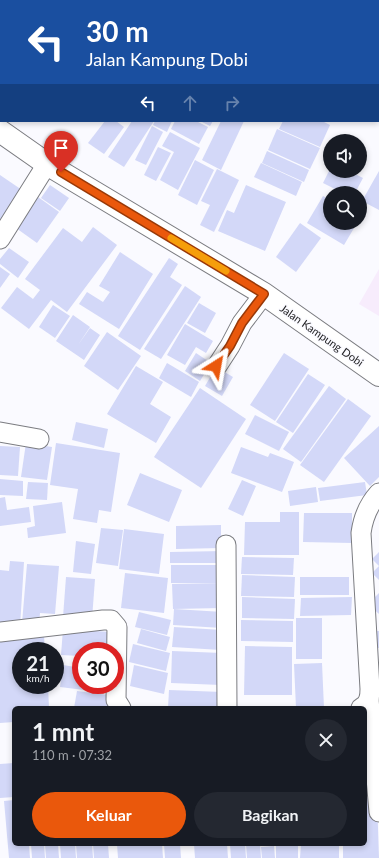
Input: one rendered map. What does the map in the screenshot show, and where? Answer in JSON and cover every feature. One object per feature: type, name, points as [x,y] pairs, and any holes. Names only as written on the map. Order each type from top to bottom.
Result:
[{"type":"street","name":"Jalan Kampung Dobi","points":[[0,131],[47,164],[264,294],[379,374]]},
{"type":"street","points":[[0,239],[47,164]]},
{"type":"street","points":[[216,366],[230,346],[242,323],[264,294]]},
{"type":"street","points":[[0,432],[39,439]]},
{"type":"street","points":[[365,704],[370,689],[361,533],[363,521],[379,492]]},
{"type":"street","points":[[226,545],[226,706]]},
{"type":"street","points":[[0,632],[111,620],[117,627],[116,700],[120,706]]},
{"type":"street","points":[[367,719],[379,812]]},
{"type":"shaded area","points":[[379,269],[379,316],[359,304]]},
{"type":"building","points":[[104,122],[117,122],[124,127],[104,154],[88,143]]},
{"type":"building","points":[[131,122],[153,122],[124,167],[108,157]]},
{"type":"building","points":[[154,122],[172,122],[167,132],[153,125]]},
{"type":"building","points":[[174,122],[198,122],[208,127],[199,144],[171,129]]},
{"type":"building","points":[[202,122],[212,122],[210,126]]},
{"type":"building","points":[[221,122],[244,122],[221,170],[202,160]]},
{"type":"building","points":[[282,122],[324,122],[330,125],[326,134],[323,134],[323,140],[320,147],[279,129]]},
{"type":"building","points":[[152,126],[163,132],[146,165],[135,160]]},
{"type":"building","points":[[277,129],[320,148],[310,169],[268,150]]},
{"type":"building","points":[[170,132],[200,148],[178,190],[160,180],[174,152],[162,146]]},
{"type":"building","points":[[158,147],[171,153],[156,181],[144,175]]},
{"type":"building","points":[[267,151],[309,170],[304,182],[262,163]]},
{"type":"building","points":[[195,160],[214,170],[197,205],[178,195]]},
{"type":"building","points":[[261,163],[302,182],[296,196],[254,177]]},
{"type":"building","points":[[217,169],[239,180],[214,232],[200,225],[210,205],[201,201]]},
{"type":"building","points":[[379,171],[379,210],[367,204],[367,192]]},
{"type":"building","points":[[0,175],[22,190],[0,223]]},
{"type":"building","points":[[326,178],[363,178],[359,186],[329,186],[323,183]]},
{"type":"building","points":[[50,185],[69,198],[60,211],[41,198]]},
{"type":"building","points":[[246,185],[286,202],[265,251],[218,231],[227,210],[234,213]]},
{"type":"building","points":[[323,196],[323,230],[353,230],[344,245],[307,223]]},
{"type":"building","points":[[38,197],[59,212],[37,243],[16,228]]},
{"type":"building","points":[[300,223],[321,238],[296,272],[276,257]]},
{"type":"building","points":[[93,227],[117,245],[67,312],[51,300],[29,329],[1,308],[17,287],[33,299],[40,290],[25,279],[63,228],[82,242]]},
{"type":"building","points":[[9,248],[29,262],[18,278],[0,264],[0,259]]},
{"type":"building","points":[[120,252],[153,274],[119,329],[79,304],[87,292],[103,302],[110,292],[99,286]]},
{"type":"building","points":[[169,258],[178,264],[170,277],[182,285],[140,350],[118,336]]},
{"type":"building","points":[[0,267],[10,274],[0,288]]},
{"type":"building","points":[[185,286],[201,297],[161,359],[144,349]]},
{"type":"building","points":[[199,303],[216,313],[205,333],[187,323]]},
{"type":"building","points":[[53,305],[70,316],[55,338],[39,327]]},
{"type":"building","points":[[73,315],[90,327],[78,345],[90,328],[100,335],[84,360],[56,341]]},
{"type":"building","points":[[185,324],[213,341],[206,353],[196,347],[185,365],[167,355]]},
{"type":"building","points":[[107,332],[141,356],[118,390],[84,366]]},
{"type":"building","points":[[196,353],[211,363],[200,381],[185,371]]},
{"type":"building","points":[[284,353],[309,369],[275,421],[250,405]]},
{"type":"building","points":[[167,363],[199,382],[191,397],[159,378]]},
{"type":"building","points":[[136,366],[163,382],[150,404],[171,417],[156,443],[107,414]]},
{"type":"building","points":[[216,367],[233,377],[222,396],[205,386]]},
{"type":"building","points":[[308,374],[325,385],[293,433],[276,422]]},
{"type":"building","points":[[329,386],[346,399],[301,462],[283,449]]},
{"type":"building","points":[[200,388],[246,419],[201,488],[154,457]]},
{"type":"building","points":[[348,399],[371,416],[324,482],[300,465]]},
{"type":"building","points":[[255,415],[289,432],[279,451],[245,434]]},
{"type":"building","points":[[76,422],[108,429],[104,448],[72,440]]},
{"type":"building","points":[[379,426],[379,477],[370,486],[344,458]]},
{"type":"building","points":[[26,443],[52,447],[47,480],[21,477]]},
{"type":"building","points":[[56,443],[120,453],[111,512],[99,510],[97,523],[73,519],[78,489],[50,485]]},
{"type":"building","points":[[0,446],[20,447],[18,476],[0,475]]},
{"type":"building","points":[[241,447],[268,457],[270,453],[294,462],[282,492],[231,473]]},
{"type":"building","points":[[140,473],[182,490],[169,522],[127,505]]},
{"type":"building","points":[[0,479],[23,481],[23,496],[0,495]]},
{"type":"building","points":[[242,480],[256,486],[243,516],[228,509]]},
{"type":"building","points":[[28,482],[48,483],[47,500],[26,499]]},
{"type":"building","points":[[365,482],[367,495],[320,501],[318,488]]},
{"type":"building","points":[[316,487],[318,502],[290,506],[288,491]]},
{"type":"building","points":[[5,497],[7,510],[29,507],[31,522],[0,526],[0,498]]},
{"type":"building","points":[[62,502],[66,533],[28,538],[27,528],[35,526],[33,506]]},
{"type":"building","points":[[280,512],[299,512],[299,555],[244,555],[245,522],[280,522]]},
{"type":"building","points":[[304,513],[352,513],[352,543],[303,542]]},
{"type":"building","points":[[221,525],[221,548],[176,549],[176,526]]},
{"type":"building","points":[[101,528],[123,530],[118,566],[96,563]]},
{"type":"building","points":[[124,529],[164,534],[159,574],[119,569]]},
{"type":"building","points":[[76,541],[95,544],[91,574],[73,572]]},
{"type":"building","points":[[224,551],[224,563],[170,563],[170,552]]},
{"type":"building","points":[[379,552],[379,566],[372,559]]},
{"type":"building","points":[[242,557],[294,558],[293,575],[241,574]]},
{"type":"building","points":[[10,561],[24,562],[20,627],[0,625],[0,570],[9,571]]},
{"type":"building","points":[[27,564],[59,566],[55,614],[40,613],[39,624],[22,623]]},
{"type":"building","points":[[171,565],[223,565],[223,583],[171,583]]},
{"type":"building","points":[[379,566],[379,580],[372,573]]},
{"type":"building","points":[[125,573],[168,578],[164,613],[121,608]]},
{"type":"building","points":[[242,575],[295,577],[294,597],[241,596]]},
{"type":"building","points":[[66,577],[95,579],[92,619],[63,617]]},
{"type":"building","points":[[300,577],[349,577],[349,595],[300,595]]},
{"type":"building","points":[[223,583],[222,608],[173,609],[172,584]]},
{"type":"building","points":[[379,593],[379,614],[368,604]]},
{"type":"building","points":[[242,597],[295,599],[294,619],[242,618]]},
{"type":"building","points":[[352,597],[351,615],[300,616],[301,598]]},
{"type":"building","points":[[174,609],[223,612],[222,628],[173,625]]},
{"type":"building","points":[[139,612],[171,620],[167,635],[135,627]]},
{"type":"building","points":[[296,618],[322,618],[322,659],[296,659]]},
{"type":"building","points":[[241,620],[293,621],[293,642],[241,641]]},
{"type":"building","points":[[174,627],[222,630],[221,650],[172,647]]},
{"type":"building","points":[[63,629],[111,632],[110,642],[72,642],[72,656],[64,655],[64,642],[62,642]]},
{"type":"building","points":[[141,629],[170,637],[166,651],[137,643]]},
{"type":"building","points":[[372,631],[379,631],[379,648],[371,648]]},
{"type":"building","points":[[44,636],[44,642],[12,642],[12,694],[48,694],[49,706],[12,706],[12,722],[0,723],[0,640]]},
{"type":"building","points":[[133,644],[170,653],[166,671],[129,662]]},
{"type":"building","points":[[245,646],[292,647],[292,695],[244,695]]},
{"type":"building","points":[[172,651],[222,653],[221,685],[171,683]]},
{"type":"building","points":[[322,663],[324,706],[296,706],[294,664]]},
{"type":"building","points":[[64,665],[72,666],[72,688],[64,688]]},
{"type":"building","points":[[134,665],[168,673],[164,694],[130,686]]},
{"type":"building","points":[[169,690],[222,692],[221,706],[168,706]]},
{"type":"building","points":[[76,694],[108,695],[107,706],[74,706]]},
{"type":"building","points":[[12,763],[12,797],[0,798],[0,764]]},
{"type":"building","points":[[367,798],[377,798],[379,858],[343,858],[343,846],[367,846]]},
{"type":"building","points":[[12,800],[12,846],[29,846],[30,858],[9,858],[4,801]]},
{"type":"building","points":[[31,846],[44,846],[45,858],[32,858]]},
{"type":"building","points":[[45,846],[58,846],[59,858],[46,858]]},
{"type":"building","points":[[60,846],[75,846],[76,858],[61,858]]},
{"type":"building","points":[[76,846],[92,846],[93,858],[77,858]]},
{"type":"building","points":[[93,846],[108,846],[109,858],[94,858]]},
{"type":"building","points":[[117,846],[162,846],[163,858],[118,858]]},
{"type":"building","points":[[164,846],[180,846],[181,858],[165,858]]},
{"type":"building","points":[[194,846],[227,846],[228,858],[195,858]]},
{"type":"building","points":[[230,846],[245,846],[246,858],[231,858]]},
{"type":"building","points":[[246,846],[260,846],[261,858],[247,858]]},
{"type":"building","points":[[274,846],[275,858],[262,858],[261,847]]},
{"type":"building","points":[[276,846],[298,846],[298,858],[276,858]]},
{"type":"building","points":[[301,846],[339,846],[339,858],[300,858]]},
{"type":"slow traffic","points":[[171,238],[226,271]]},
{"type":"route","points":[[61,172],[264,294],[242,323],[230,346],[216,366]]}]
